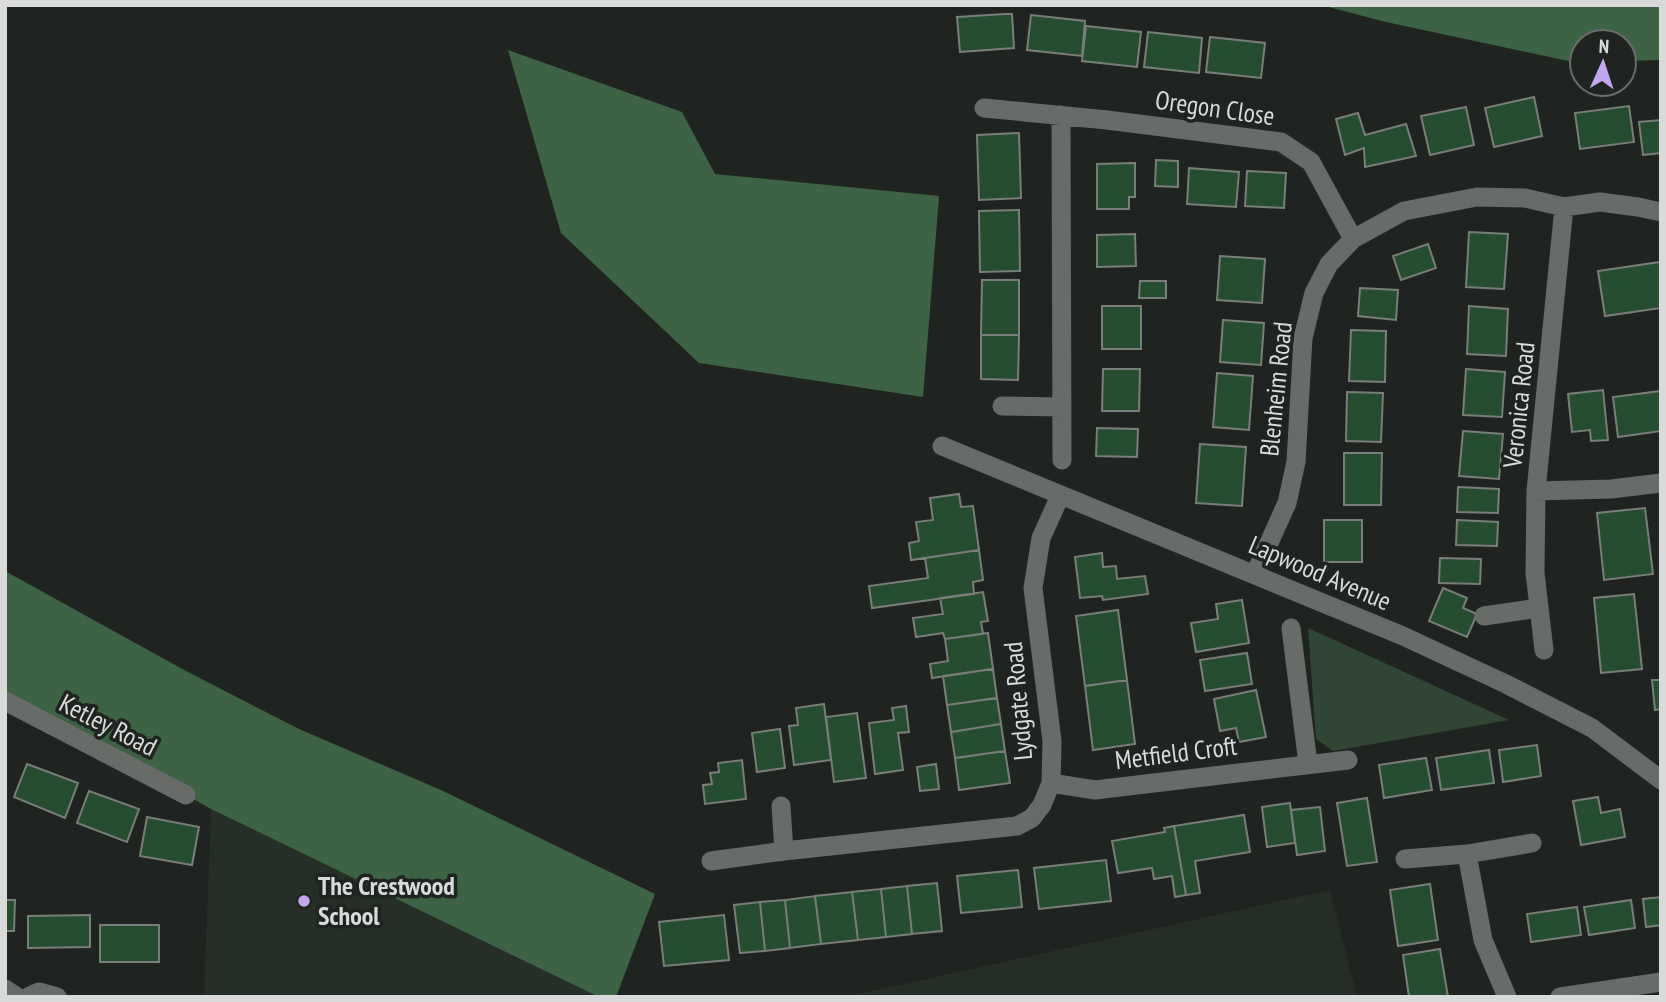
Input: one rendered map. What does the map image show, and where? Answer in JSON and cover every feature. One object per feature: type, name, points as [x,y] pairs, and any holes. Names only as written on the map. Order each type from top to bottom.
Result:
[{"type":"street","name":"Oregon Close","points":[[984,108],[1281,142],[1311,163],[1353,239]]},
{"type":"street","points":[[1061,115],[1062,460]]},
{"type":"street","name":"Blenheim Road","points":[[1255,574],[1287,503],[1296,462],[1303,338],[1314,293],[1329,264],[1353,239],[1404,211],[1477,197],[1525,198],[1564,206],[1600,202],[1661,212]]},
{"type":"street","name":"Veronica Road","points":[[1544,650],[1535,573],[1536,491],[1564,206]]},
{"type":"street","points":[[1002,406],[1062,407]]},
{"type":"street","name":"Lapwood Avenue","points":[[942,446],[1403,636],[1591,728],[1661,780]]},
{"type":"street","points":[[1536,491],[1611,489],[1661,483]]},
{"type":"street","name":"Lydgate Road","points":[[711,861],[1017,826],[1031,818],[1042,805],[1051,783],[1052,741],[1033,587],[1041,538],[1060,495]]},
{"type":"street","points":[[1484,616],[1539,608]]},
{"type":"street","points":[[1291,628],[1308,764]]},
{"type":"street","name":"Ketley Road","points":[[5,701],[186,794]]},
{"type":"street","name":"Metfield Croft","points":[[1051,783],[1095,790],[1348,760]]},
{"type":"street","points":[[781,806],[784,851]]},
{"type":"street","points":[[1405,859],[1467,854],[1531,844]]},
{"type":"street","points":[[1467,854],[1483,940],[1507,997]]},
{"type":"street","points":[[1560,997],[1661,982]]},
{"type":"street","points":[[5,989],[17,997]]},
{"type":"street","points":[[28,997],[39,992],[57,997]]},
{"type":"shaded area","name":"The Crestwood School","points":[[211,809],[599,997],[204,997]]},
{"type":"shaded area","points":[[1330,890],[1357,997],[845,997]]},
{"type":"green space","points":[[1321,5],[1661,5],[1661,60],[1638,61],[1638,28],[1568,28],[1568,61],[1386,22]]},
{"type":"green space","points":[[508,50],[682,112],[715,174],[939,196],[923,397],[699,363],[561,233]]},
{"type":"green space","points":[[5,571],[186,671],[299,729],[441,790],[655,894],[616,997],[599,997],[211,809],[5,701]]},
{"type":"green space","points":[[1308,628],[1509,720],[1333,751],[1316,739]]},
{"type":"building","points":[[1012,14],[1014,48],[960,52],[957,17]]},
{"type":"building","points":[[1031,15],[1085,21],[1082,56],[1027,50]]},
{"type":"building","points":[[1086,26],[1141,32],[1137,67],[1082,61]]},
{"type":"building","points":[[1148,32],[1202,38],[1199,73],[1144,67]]},
{"type":"building","points":[[1210,37],[1265,43],[1261,78],[1206,72]]},
{"type":"building","points":[[1534,97],[1542,136],[1494,147],[1485,108]]},
{"type":"building","points":[[1629,106],[1634,142],[1580,149],[1575,113]]},
{"type":"building","points":[[1466,107],[1474,145],[1430,155],[1421,116]]},
{"type":"building","points":[[1358,113],[1365,135],[1406,124],[1416,156],[1365,167],[1364,148],[1345,155],[1336,119]]},
{"type":"building","points":[[1661,120],[1661,153],[1643,155],[1639,122]]},
{"type":"building","points":[[1019,133],[1021,198],[979,200],[977,135]]},
{"type":"building","points":[[1156,160],[1178,161],[1178,187],[1155,186]]},
{"type":"building","points":[[1135,163],[1135,197],[1129,197],[1129,209],[1097,209],[1097,164]]},
{"type":"building","points":[[1189,168],[1239,172],[1236,207],[1187,204]]},
{"type":"building","points":[[1247,171],[1286,173],[1284,208],[1245,206]]},
{"type":"building","points":[[1019,210],[1020,271],[980,272],[979,211]]},
{"type":"building","points":[[1469,232],[1508,234],[1504,289],[1466,287]]},
{"type":"building","points":[[1135,234],[1136,266],[1097,267],[1097,235]]},
{"type":"building","points":[[1428,244],[1436,268],[1401,280],[1393,256]]},
{"type":"building","points":[[1220,256],[1265,259],[1262,303],[1217,300]]},
{"type":"building","points":[[1660,262],[1661,308],[1605,316],[1598,271]]},
{"type":"building","points":[[982,280],[1019,280],[1019,335],[981,335]]},
{"type":"building","points":[[1140,281],[1166,281],[1166,298],[1139,298]]},
{"type":"building","points":[[1360,288],[1398,290],[1396,320],[1358,316]]},
{"type":"building","points":[[1102,306],[1141,306],[1141,349],[1102,349]]},
{"type":"building","points":[[1469,306],[1508,309],[1506,356],[1467,354]]},
{"type":"building","points":[[1223,320],[1264,323],[1261,365],[1220,362]]},
{"type":"building","points":[[1351,330],[1386,331],[1385,382],[1349,381]]},
{"type":"building","points":[[981,335],[1019,335],[1018,380],[981,379]]},
{"type":"building","points":[[1103,369],[1140,369],[1139,411],[1102,411]]},
{"type":"building","points":[[1466,369],[1505,372],[1502,417],[1463,415]]},
{"type":"building","points":[[1217,373],[1253,376],[1249,430],[1213,427]]},
{"type":"building","points":[[1603,390],[1608,440],[1591,441],[1590,430],[1572,432],[1568,394]]},
{"type":"building","points":[[1661,391],[1661,431],[1618,437],[1613,397]]},
{"type":"building","points":[[1347,392],[1383,393],[1381,442],[1346,441]]},
{"type":"building","points":[[1097,428],[1138,429],[1137,457],[1096,456]]},
{"type":"building","points":[[1463,431],[1503,434],[1499,479],[1459,476]]},
{"type":"building","points":[[1200,444],[1246,447],[1242,506],[1196,503]]},
{"type":"building","points":[[1344,453],[1382,453],[1381,505],[1344,505]]},
{"type":"building","points":[[1458,487],[1499,489],[1498,513],[1457,512]]},
{"type":"building","points":[[959,494],[961,507],[973,506],[979,550],[911,560],[909,543],[919,541],[916,522],[933,520],[930,498]]},
{"type":"building","points":[[1645,508],[1653,574],[1604,580],[1597,513]]},
{"type":"building","points":[[1324,520],[1362,520],[1362,562],[1324,562]]},
{"type":"building","points":[[1457,520],[1498,522],[1497,546],[1456,545]]},
{"type":"building","points":[[979,550],[983,580],[973,582],[974,594],[872,608],[869,586],[928,578],[925,558]]},
{"type":"building","points":[[1102,553],[1103,567],[1116,566],[1117,579],[1145,576],[1148,594],[1103,600],[1102,596],[1080,598],[1075,557]]},
{"type":"building","points":[[1440,558],[1481,559],[1480,584],[1439,583]]},
{"type":"building","points":[[1443,588],[1467,598],[1463,608],[1477,614],[1467,637],[1429,621]]},
{"type":"building","points":[[983,592],[988,621],[981,622],[983,634],[945,639],[943,633],[916,637],[913,618],[943,614],[940,598]]},
{"type":"building","points":[[1634,594],[1642,669],[1601,673],[1594,598]]},
{"type":"building","points":[[1242,600],[1249,643],[1196,652],[1191,623],[1218,619],[1216,604]]},
{"type":"building","points":[[1118,610],[1127,680],[1085,686],[1076,616]]},
{"type":"building","points":[[988,633],[993,669],[932,678],[930,664],[948,661],[945,639]]},
{"type":"building","points":[[1247,653],[1252,684],[1205,691],[1200,660]]},
{"type":"building","points":[[993,669],[997,698],[947,705],[943,676]]},
{"type":"building","points":[[1127,680],[1135,744],[1093,750],[1085,686]]},
{"type":"building","points":[[1652,680],[1661,680],[1661,709],[1655,710]]},
{"type":"building","points":[[1256,690],[1266,737],[1239,742],[1236,728],[1220,731],[1214,699]]},
{"type":"building","points":[[997,698],[1001,724],[951,732],[947,705]]},
{"type":"building","points":[[824,704],[831,760],[794,765],[789,726],[798,725],[796,708]]},
{"type":"building","points":[[906,706],[909,732],[898,733],[903,770],[875,774],[869,723],[894,720],[892,708]]},
{"type":"building","points":[[857,713],[866,778],[834,782],[826,717]]},
{"type":"building","points":[[1001,724],[1005,751],[955,758],[951,732]]},
{"type":"building","points":[[780,729],[785,768],[757,772],[752,733]]},
{"type":"building","points":[[1537,745],[1541,776],[1503,782],[1499,750]]},
{"type":"building","points":[[1489,750],[1494,783],[1441,790],[1436,758]]},
{"type":"building","points":[[1005,751],[1010,783],[959,790],[955,758]]},
{"type":"building","points":[[1426,758],[1432,790],[1384,798],[1379,765]]},
{"type":"building","points":[[742,760],[746,799],[705,804],[703,785],[712,784],[710,773],[719,772],[718,763]]},
{"type":"building","points":[[27,764],[78,783],[65,818],[14,797]]},
{"type":"building","points":[[936,764],[939,789],[920,791],[917,767]]},
{"type":"building","points":[[89,791],[139,809],[127,842],[77,823]]},
{"type":"building","points":[[1598,797],[1601,813],[1620,809],[1625,837],[1581,845],[1573,801]]},
{"type":"building","points":[[1367,798],[1377,862],[1347,866],[1337,803]]},
{"type":"building","points":[[1290,803],[1295,843],[1267,847],[1262,807]]},
{"type":"building","points":[[1320,807],[1325,851],[1297,855],[1291,810]]},
{"type":"building","points":[[1244,815],[1250,852],[1195,861],[1200,893],[1186,895],[1174,826]]},
{"type":"building","points":[[147,817],[199,827],[192,865],[140,856]]},
{"type":"building","points":[[1174,826],[1186,895],[1175,897],[1172,876],[1154,879],[1152,868],[1118,873],[1112,841],[1165,832],[1164,828]]},
{"type":"building","points":[[1106,860],[1111,901],[1039,909],[1034,868]]},
{"type":"building","points":[[1018,870],[1022,907],[961,913],[957,876]]},
{"type":"building","points":[[937,883],[942,931],[912,934],[907,886]]},
{"type":"building","points":[[1430,884],[1438,940],[1398,946],[1390,890]]},
{"type":"building","points":[[907,886],[912,934],[886,937],[881,889]]},
{"type":"building","points":[[881,889],[886,937],[858,940],[852,892]]},
{"type":"building","points":[[852,892],[858,940],[821,944],[815,896]]},
{"type":"building","points":[[815,896],[821,944],[790,948],[785,900]]},
{"type":"building","points":[[1661,897],[1661,925],[1646,927],[1643,899]]},
{"type":"building","points":[[5,900],[15,900],[14,931],[5,931]]},
{"type":"building","points":[[785,900],[790,948],[765,951],[760,902]]},
{"type":"building","points":[[1631,900],[1635,928],[1589,935],[1584,907]]},
{"type":"building","points":[[760,902],[765,951],[740,953],[734,905]]},
{"type":"building","points":[[1577,907],[1581,935],[1531,942],[1527,914]]},
{"type":"building","points":[[90,915],[90,947],[28,948],[28,916]]},
{"type":"building","points":[[724,915],[729,960],[664,966],[659,922]]},
{"type":"building","points":[[100,925],[159,925],[159,962],[100,962]]},
{"type":"building","points":[[1440,949],[1448,997],[1409,997],[1403,955]]},
{"type":"place","name":"The Crestwood School","points":[[304,901]]}]
